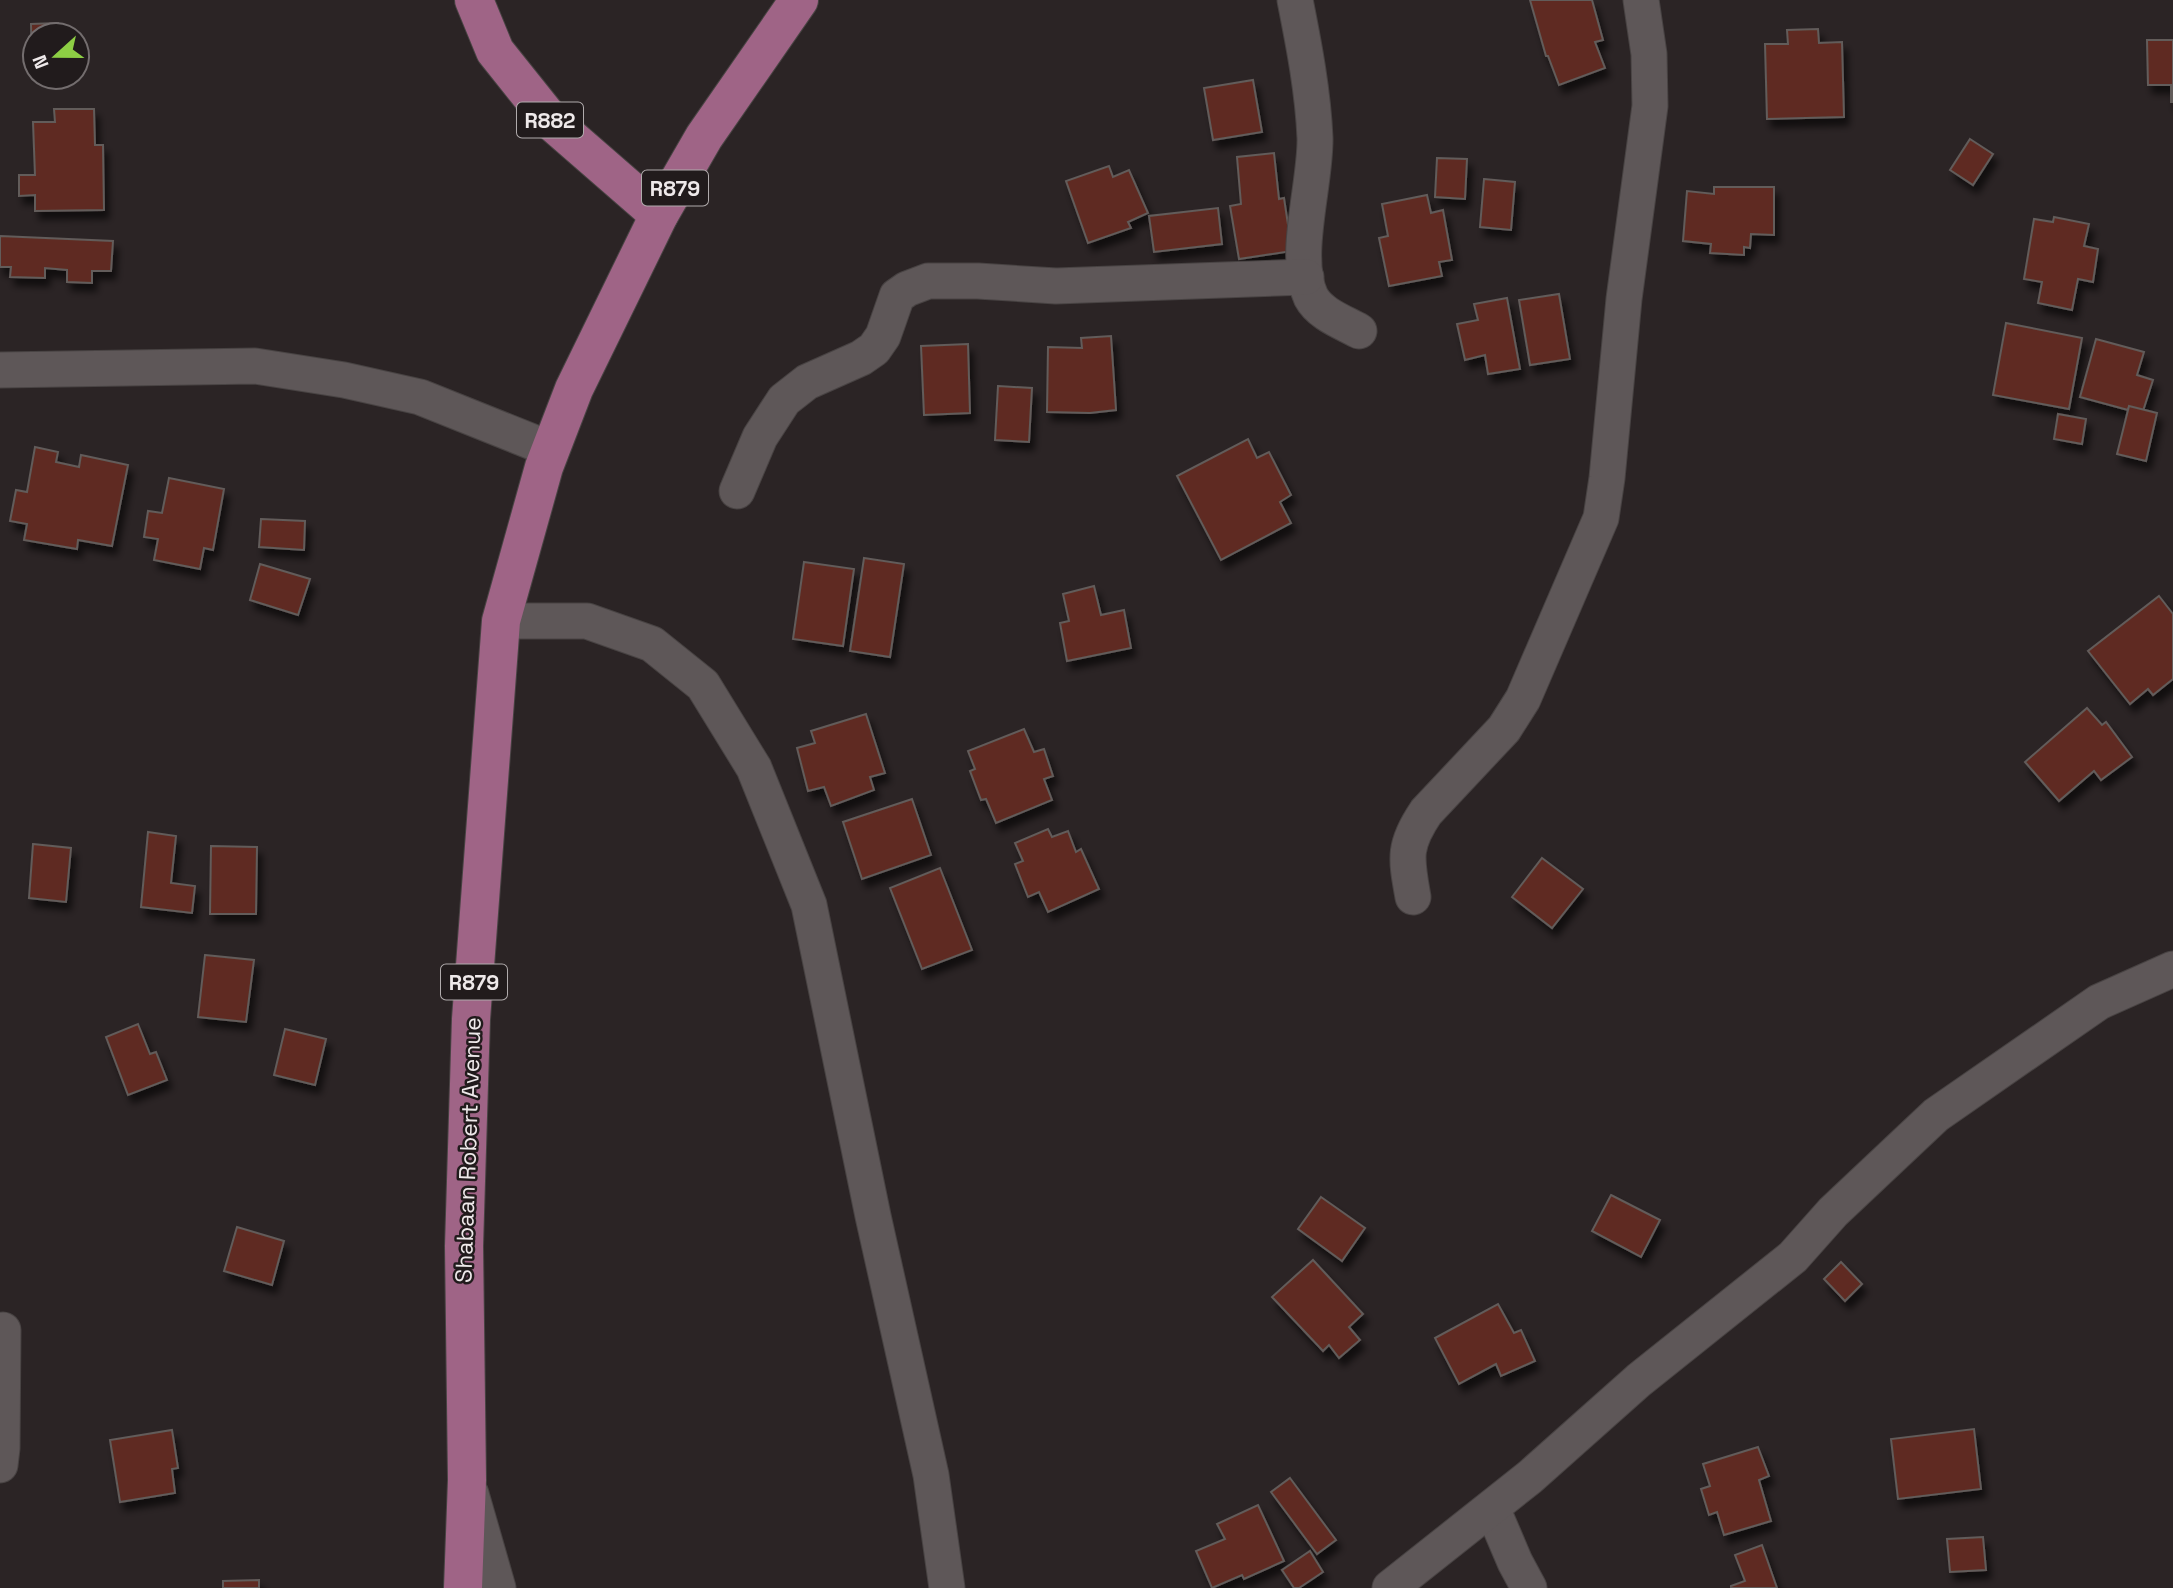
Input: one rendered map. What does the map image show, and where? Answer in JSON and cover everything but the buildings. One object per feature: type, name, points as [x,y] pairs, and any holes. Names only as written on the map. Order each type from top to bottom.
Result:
[{"type":"main road","name":"R882","points":[[474,0],[495,51],[551,121],[659,215]]},
{"type":"main road","name":"R879","points":[[659,215],[704,137],[799,0]]},
{"type":"main road","name":"Shabaan Robert Avenue","points":[[463,1588],[467,1480],[464,1247],[471,1019],[500,621],[550,449],[574,389],[659,215]]},
{"type":"street","points":[[1295,0],[1309,79],[1315,139],[1304,268],[1312,300],[1322,310],[1359,331]]},
{"type":"street","points":[[1413,897],[1408,844],[1416,827],[1426,812],[1515,714],[1555,629],[1601,518],[1609,467],[1624,299],[1650,106],[1649,54],[1641,0]]},
{"type":"street","points":[[737,491],[760,437],[783,400],[807,382],[861,358],[874,349],[883,336],[897,296],[907,289],[928,282],[978,281],[1056,286],[1306,276]]},
{"type":"street","points":[[0,370],[255,366],[344,380],[420,397],[550,449]]},
{"type":"street","points":[[500,621],[587,621],[652,644],[703,685],[754,768],[809,905],[931,1475],[947,1588]]},
{"type":"street","points":[[1390,1588],[1530,1477],[1639,1380],[1793,1257],[1833,1212],[1936,1115],[2099,1002],[2173,969]]},
{"type":"street","points":[[0,1465],[3,1330]]},
{"type":"street","points":[[467,1480],[498,1588]]},
{"type":"street","points":[[1492,1508],[1529,1588]]}]
